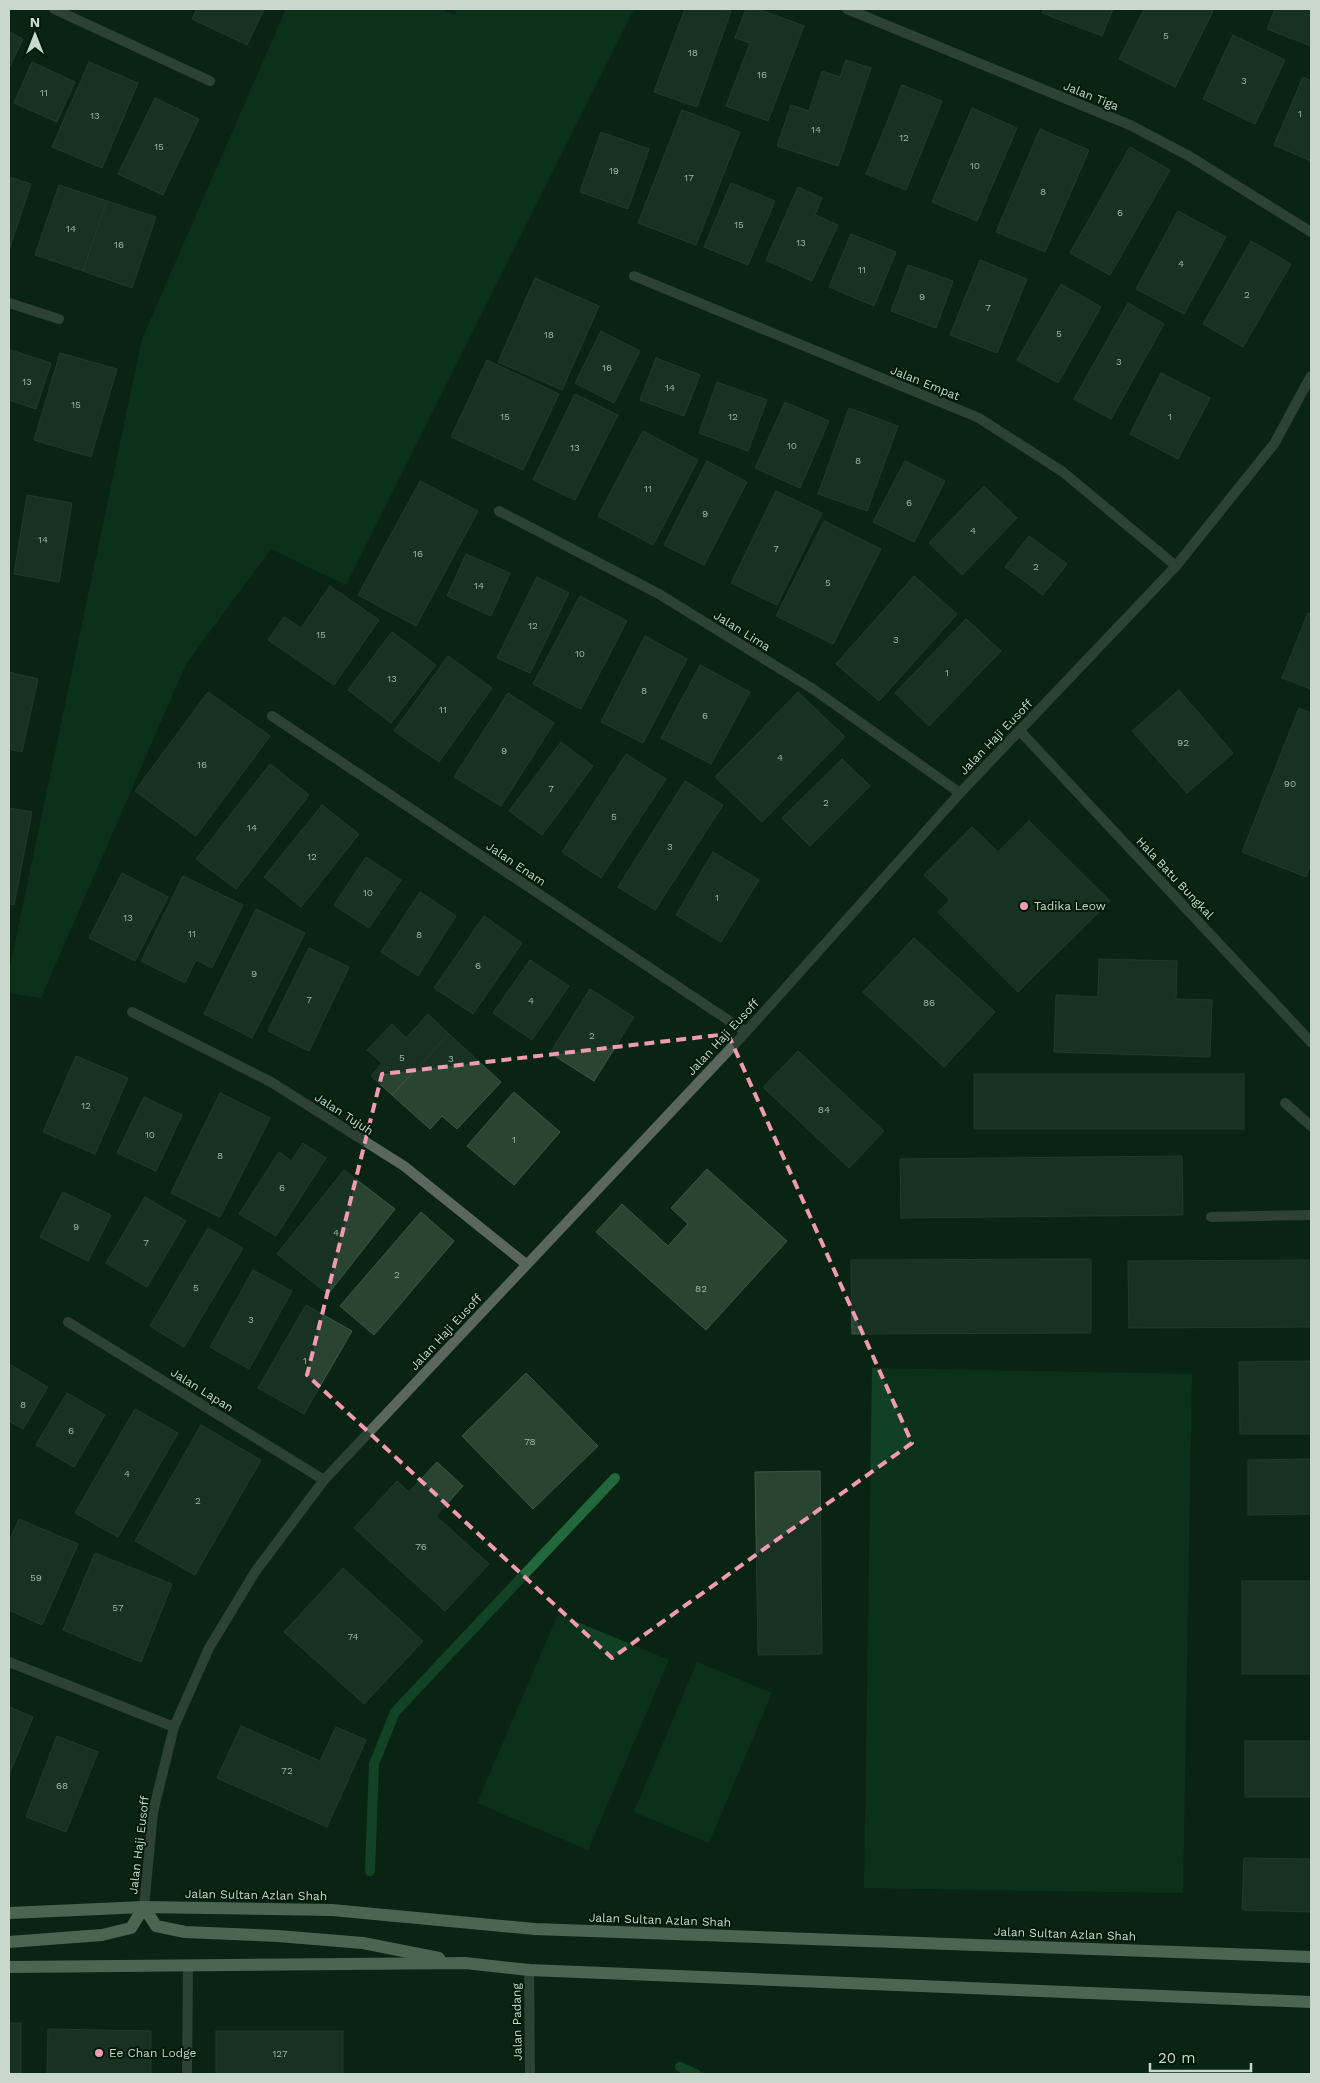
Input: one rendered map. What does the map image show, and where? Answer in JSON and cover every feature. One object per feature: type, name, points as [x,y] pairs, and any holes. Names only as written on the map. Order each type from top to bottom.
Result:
[{"type":"main road","name":"Jalan Sultan Azlan Shah","points":[[9,1913],[144,1907],[332,1910],[535,1929],[1311,1957]]},
{"type":"main road","points":[[9,1942],[102,1935],[130,1928],[144,1907],[156,1926],[185,1932],[278,1936],[363,1943],[464,1963],[529,1970],[1311,2002]]},
{"type":"main road","points":[[9,1966],[464,1963]]},
{"type":"street","points":[[54,9],[210,80]]},
{"type":"street","name":"Jalan Tiga","points":[[848,9],[1130,125],[1189,156],[1311,232]]},
{"type":"street","name":"Jalan Empat","points":[[634,276],[979,418],[1063,472],[1176,566]]},
{"type":"street","points":[[9,303],[58,319]]},
{"type":"street","name":"Jalan Haji Eusoff","points":[[144,1907],[154,1812],[174,1727],[209,1648],[249,1580],[324,1480],[746,1032],[960,793],[1176,566],[1274,444],[1311,376]]},
{"type":"street","name":"Jalan Lima","points":[[499,511],[659,594],[813,689],[960,793]]},
{"type":"street","name":"Jalan Enam","points":[[272,716],[746,1032]]},
{"type":"street","name":"Hala Batu Bungkal","points":[[1020,730],[1311,1042]]},
{"type":"street","name":"Jalan Tujuh","points":[[132,1012],[271,1082],[379,1150],[404,1166],[526,1264]]},
{"type":"street","points":[[1286,1103],[1311,1126]]},
{"type":"street","points":[[1211,1217],[1311,1215]]},
{"type":"street","name":"Jalan Lapan","points":[[68,1322],[324,1480]]},
{"type":"street","points":[[9,1662],[174,1727]]},
{"type":"street","points":[[187,2074],[188,1966]]},
{"type":"street","name":"Jalan Padang","points":[[529,1970],[530,2074]]},
{"type":"highlighted area","points":[[728,1034],[912,1443],[612,1658],[307,1375],[382,1074]]},
{"type":"green space","points":[[286,9],[442,9],[454,15],[458,9],[634,9],[346,585],[271,549],[186,664],[41,998],[9,993],[9,971],[142,339]]},
{"type":"green space","points":[[872,1368],[1192,1374],[1183,1893],[864,1888]]},
{"type":"green space","points":[[558,1614],[669,1660],[588,1850],[477,1803]]},
{"type":"green space","points":[[697,1662],[772,1693],[709,1843],[634,1812]]},
{"type":"building","points":[[197,9],[264,9],[247,45],[192,19]]},
{"type":"building","points":[[685,9],[723,9],[731,11],[697,107],[654,92]]},
{"type":"building","points":[[746,9],[758,9],[804,26],[768,121],[726,106],[750,43],[735,38]]},
{"type":"building","points":[[1044,9],[1113,9],[1102,36],[1042,13]]},
{"type":"building","points":[[1144,9],[1208,9],[1213,11],[1175,87],[1119,59]]},
{"type":"building","points":[[1275,9],[1311,9],[1311,46],[1267,29]]},
{"type":"building","points":[[9,32],[23,39],[9,68]]},
{"type":"building","points":[[1233,35],[1285,60],[1255,124],[1203,99]]},
{"type":"building","points":[[846,60],[871,68],[838,166],[777,146],[791,105],[809,111],[822,71],[840,77]]},
{"type":"building","points":[[32,62],[75,82],[57,122],[14,103]]},
{"type":"building","points":[[89,62],[138,83],[102,168],[52,147]]},
{"type":"building","points":[[1303,77],[1311,81],[1311,161],[1274,145]]},
{"type":"building","points":[[902,85],[942,101],[906,190],[866,174]]},
{"type":"building","points":[[155,98],[199,119],[163,195],[118,174]]},
{"type":"building","points":[[972,108],[1017,128],[977,221],[932,202]]},
{"type":"building","points":[[682,110],[740,132],[696,245],[638,223]]},
{"type":"building","points":[[1040,129],[1089,150],[1045,252],[996,232]]},
{"type":"building","points":[[601,132],[649,149],[628,209],[580,192]]},
{"type":"building","points":[[1130,147],[1170,170],[1110,275],[1070,253]]},
{"type":"building","points":[[9,177],[31,184],[9,250]]},
{"type":"building","points":[[731,183],[775,201],[748,265],[704,247]]},
{"type":"building","points":[[59,185],[107,201],[83,271],[35,255]]},
{"type":"building","points":[[798,187],[822,198],[815,215],[838,225],[812,281],[766,260]]},
{"type":"building","points":[[107,201],[156,217],[132,288],[83,271]]},
{"type":"building","points":[[1178,211],[1226,237],[1184,314],[1136,289]]},
{"type":"building","points":[[851,234],[896,252],[874,306],[829,287]]},
{"type":"building","points":[[1251,241],[1291,264],[1243,347],[1203,324]]},
{"type":"building","points":[[980,260],[1027,279],[997,353],[950,335]]},
{"type":"building","points":[[908,265],[953,281],[936,328],[891,311]]},
{"type":"building","points":[[535,278],[599,306],[562,390],[498,362]]},
{"type":"building","points":[[1061,284],[1101,307],[1058,383],[1017,360]]},
{"type":"building","points":[[1128,303],[1164,324],[1111,419],[1074,399]]},
{"type":"building","points":[[601,331],[640,351],[614,403],[575,383]]},
{"type":"building","points":[[11,350],[51,363],[36,409],[9,400],[9,357]]},
{"type":"building","points":[[60,353],[117,369],[91,457],[34,440]]},
{"type":"building","points":[[656,358],[700,375],[684,416],[640,400]]},
{"type":"building","points":[[487,360],[559,394],[523,470],[451,437]]},
{"type":"building","points":[[1161,373],[1210,398],[1178,459],[1130,434]]},
{"type":"building","points":[[717,382],[767,400],[748,451],[699,433]]},
{"type":"building","points":[[575,394],[618,415],[575,500],[533,480]]},
{"type":"building","points":[[785,402],[829,421],[800,488],[755,468]]},
{"type":"building","points":[[849,408],[898,426],[867,511],[818,494]]},
{"type":"building","points":[[643,431],[698,460],[653,545],[598,516]]},
{"type":"building","points":[[707,461],[747,482],[704,565],[664,545]]},
{"type":"building","points":[[905,461],[945,481],[914,542],[873,522]]},
{"type":"building","points":[[420,481],[478,511],[416,626],[358,595]]},
{"type":"building","points":[[984,486],[1017,518],[962,575],[929,543]]},
{"type":"building","points":[[776,491],[822,513],[777,605],[731,583]]},
{"type":"building","points":[[27,495],[72,503],[59,582],[14,574]]},
{"type":"building","points":[[824,521],[881,549],[833,644],[776,616]]},
{"type":"building","points":[[1029,536],[1067,564],[1043,595],[1005,567]]},
{"type":"building","points":[[466,554],[510,573],[491,616],[447,596]]},
{"type":"building","points":[[914,576],[957,614],[879,701],[836,664]]},
{"type":"building","points":[[537,577],[569,593],[530,673],[497,658]]},
{"type":"building","points":[[330,586],[379,620],[334,685],[268,640],[284,617],[301,628]]},
{"type":"building","points":[[580,596],[627,621],[581,709],[533,684]]},
{"type":"building","points":[[1308,613],[1311,614],[1311,689],[1282,678]]},
{"type":"building","points":[[966,619],[1001,651],[929,726],[895,693]]},
{"type":"building","points":[[392,632],[436,665],[391,723],[348,690]]},
{"type":"building","points":[[645,636],[687,659],[643,743],[601,722]]},
{"type":"building","points":[[448,656],[492,688],[439,762],[394,731]]},
{"type":"building","points":[[700,665],[750,692],[711,764],[661,738]]},
{"type":"building","points":[[9,672],[38,679],[22,752],[9,749]]},
{"type":"building","points":[[1179,690],[1233,753],[1187,793],[1132,731]]},
{"type":"building","points":[[208,692],[270,736],[196,836],[135,791]]},
{"type":"building","points":[[798,692],[845,737],[762,822],[715,777]]},
{"type":"building","points":[[508,693],[554,723],[501,806],[454,777]]},
{"type":"building","points":[[1299,708],[1311,713],[1311,863],[1306,877],[1242,852]]},
{"type":"building","points":[[561,742],[593,766],[542,835],[509,811]]},
{"type":"building","points":[[626,754],[666,779],[601,878],[562,852]]},
{"type":"building","points":[[842,759],[870,786],[810,846],[782,818]]},
{"type":"building","points":[[270,764],[309,795],[236,889],[196,859]]},
{"type":"building","points":[[685,781],[723,805],[655,910],[618,887]]},
{"type":"building","points":[[322,805],[359,834],[301,907],[264,877]]},
{"type":"building","points":[[9,808],[32,812],[14,905],[9,904]]},
{"type":"building","name":"Tadika Leow","points":[[1029,821],[1110,901],[1018,992],[938,912],[950,900],[924,875],[972,827],[998,852]]},
{"type":"building","points":[[713,852],[759,880],[721,942],[676,915]]},
{"type":"building","points":[[366,857],[401,880],[369,928],[334,905]]},
{"type":"building","points":[[122,873],[168,897],[135,961],[89,938]]},
{"type":"building","points":[[183,876],[243,905],[212,968],[196,960],[185,983],[141,961]]},
{"type":"building","points":[[420,892],[456,916],[418,976],[381,952]]},
{"type":"building","points":[[256,909],[305,933],[252,1038],[204,1014]]},
{"type":"building","points":[[484,916],[522,943],[473,1014],[434,988]]},
{"type":"building","points":[[914,938],[995,1012],[944,1067],[863,992]]},
{"type":"building","points":[[309,948],[349,967],[309,1051],[268,1031]]},
{"type":"building","points":[[1099,959],[1177,961],[1176,999],[1212,1000],[1210,1057],[1054,1052],[1056,995],[1098,997]]},
{"type":"building","points":[[530,960],[569,986],[532,1040],[493,1013]]},
{"type":"building","points":[[590,989],[634,1017],[594,1081],[550,1053]]},
{"type":"building","points":[[428,1014],[449,1034],[392,1095],[371,1076],[382,1063],[367,1050],[392,1024],[406,1038]]},
{"type":"building","points":[[449,1034],[501,1082],[457,1129],[442,1116],[430,1129],[392,1095]]},
{"type":"building","points":[[798,1051],[884,1131],[849,1168],[763,1087]]},
{"type":"building","points":[[76,1056],[128,1078],[95,1154],[43,1132]]},
{"type":"building","points":[[974,1074],[1244,1074],[1244,1129],[974,1129]]},
{"type":"building","points":[[514,1092],[560,1132],[514,1185],[467,1146]]},
{"type":"building","points":[[220,1093],[270,1118],[220,1217],[171,1193]]},
{"type":"building","points":[[144,1097],[182,1115],[156,1171],[117,1153]]},
{"type":"building","points":[[303,1143],[326,1158],[276,1236],[239,1214],[279,1152],[291,1161]]},
{"type":"building","points":[[1182,1156],[1183,1215],[901,1218],[900,1159]]},
{"type":"building","points":[[707,1169],[787,1241],[706,1330],[596,1232],[622,1204],[668,1246],[688,1224],[671,1208]]},
{"type":"building","points":[[344,1170],[395,1209],[328,1294],[277,1254]]},
{"type":"building","points":[[63,1192],[111,1215],[88,1261],[40,1237]]},
{"type":"building","points":[[145,1197],[186,1221],[147,1287],[106,1263]]},
{"type":"building","points":[[421,1212],[454,1241],[374,1335],[340,1306]]},
{"type":"building","points":[[208,1228],[243,1248],[184,1347],[150,1326]]},
{"type":"building","points":[[1091,1259],[1091,1333],[852,1334],[851,1260]]},
{"type":"building","points":[[1311,1260],[1311,1327],[1129,1328],[1128,1261]]},
{"type":"building","points":[[253,1270],[292,1291],[249,1369],[210,1347]]},
{"type":"building","points":[[306,1305],[352,1331],[304,1414],[258,1388]]},
{"type":"building","points":[[1311,1361],[1311,1434],[1240,1434],[1239,1362]]},
{"type":"building","points":[[9,1364],[48,1387],[23,1429],[9,1421]]},
{"type":"building","points":[[526,1373],[598,1446],[533,1509],[462,1436]]},
{"type":"building","points":[[67,1393],[105,1415],[74,1467],[36,1445]]},
{"type":"building","points":[[135,1409],[178,1433],[118,1537],[75,1513]]},
{"type":"building","points":[[201,1425],[261,1460],[195,1575],[135,1541]]},
{"type":"building","points":[[1311,1459],[1311,1514],[1248,1515],[1248,1460]]},
{"type":"building","points":[[437,1462],[463,1486],[436,1516],[489,1564],[445,1611],[354,1528],[397,1481],[409,1492]]},
{"type":"building","points":[[820,1471],[822,1654],[758,1655],[755,1472]]},
{"type":"building","points":[[19,1519],[78,1544],[42,1625],[9,1610],[9,1542]]},
{"type":"building","points":[[95,1553],[172,1584],[141,1662],[63,1630]]},
{"type":"building","points":[[343,1568],[423,1641],[364,1704],[284,1632]]},
{"type":"building","points":[[1242,1581],[1311,1581],[1311,1674],[1242,1674]]},
{"type":"building","points":[[9,1707],[33,1717],[9,1775]]},
{"type":"building","points":[[241,1726],[320,1761],[336,1727],[366,1740],[327,1827],[217,1778]]},
{"type":"building","points":[[57,1736],[98,1752],[66,1832],[26,1817]]},
{"type":"building","points":[[1245,1741],[1311,1741],[1311,1797],[1245,1797]]},
{"type":"building","points":[[1244,1858],[1311,1859],[1311,1912],[1242,1910]]},
{"type":"building","points":[[9,2023],[21,2023],[21,2074],[9,2074]]},
{"type":"building","name":"Ee Chan Lodge","points":[[48,2029],[151,2031],[151,2074],[47,2074]]},
{"type":"building","points":[[216,2031],[343,2031],[343,2074],[216,2074]]},
{"type":"waterway","points":[[370,1871],[374,1764],[395,1712],[615,1478]]},
{"type":"waterway","points":[[680,2067],[696,2074]]},
{"type":"place","name":"Tadika Leow","points":[[1024,906]]},
{"type":"place","name":"Ee Chan Lodge","points":[[99,2053]]}]
